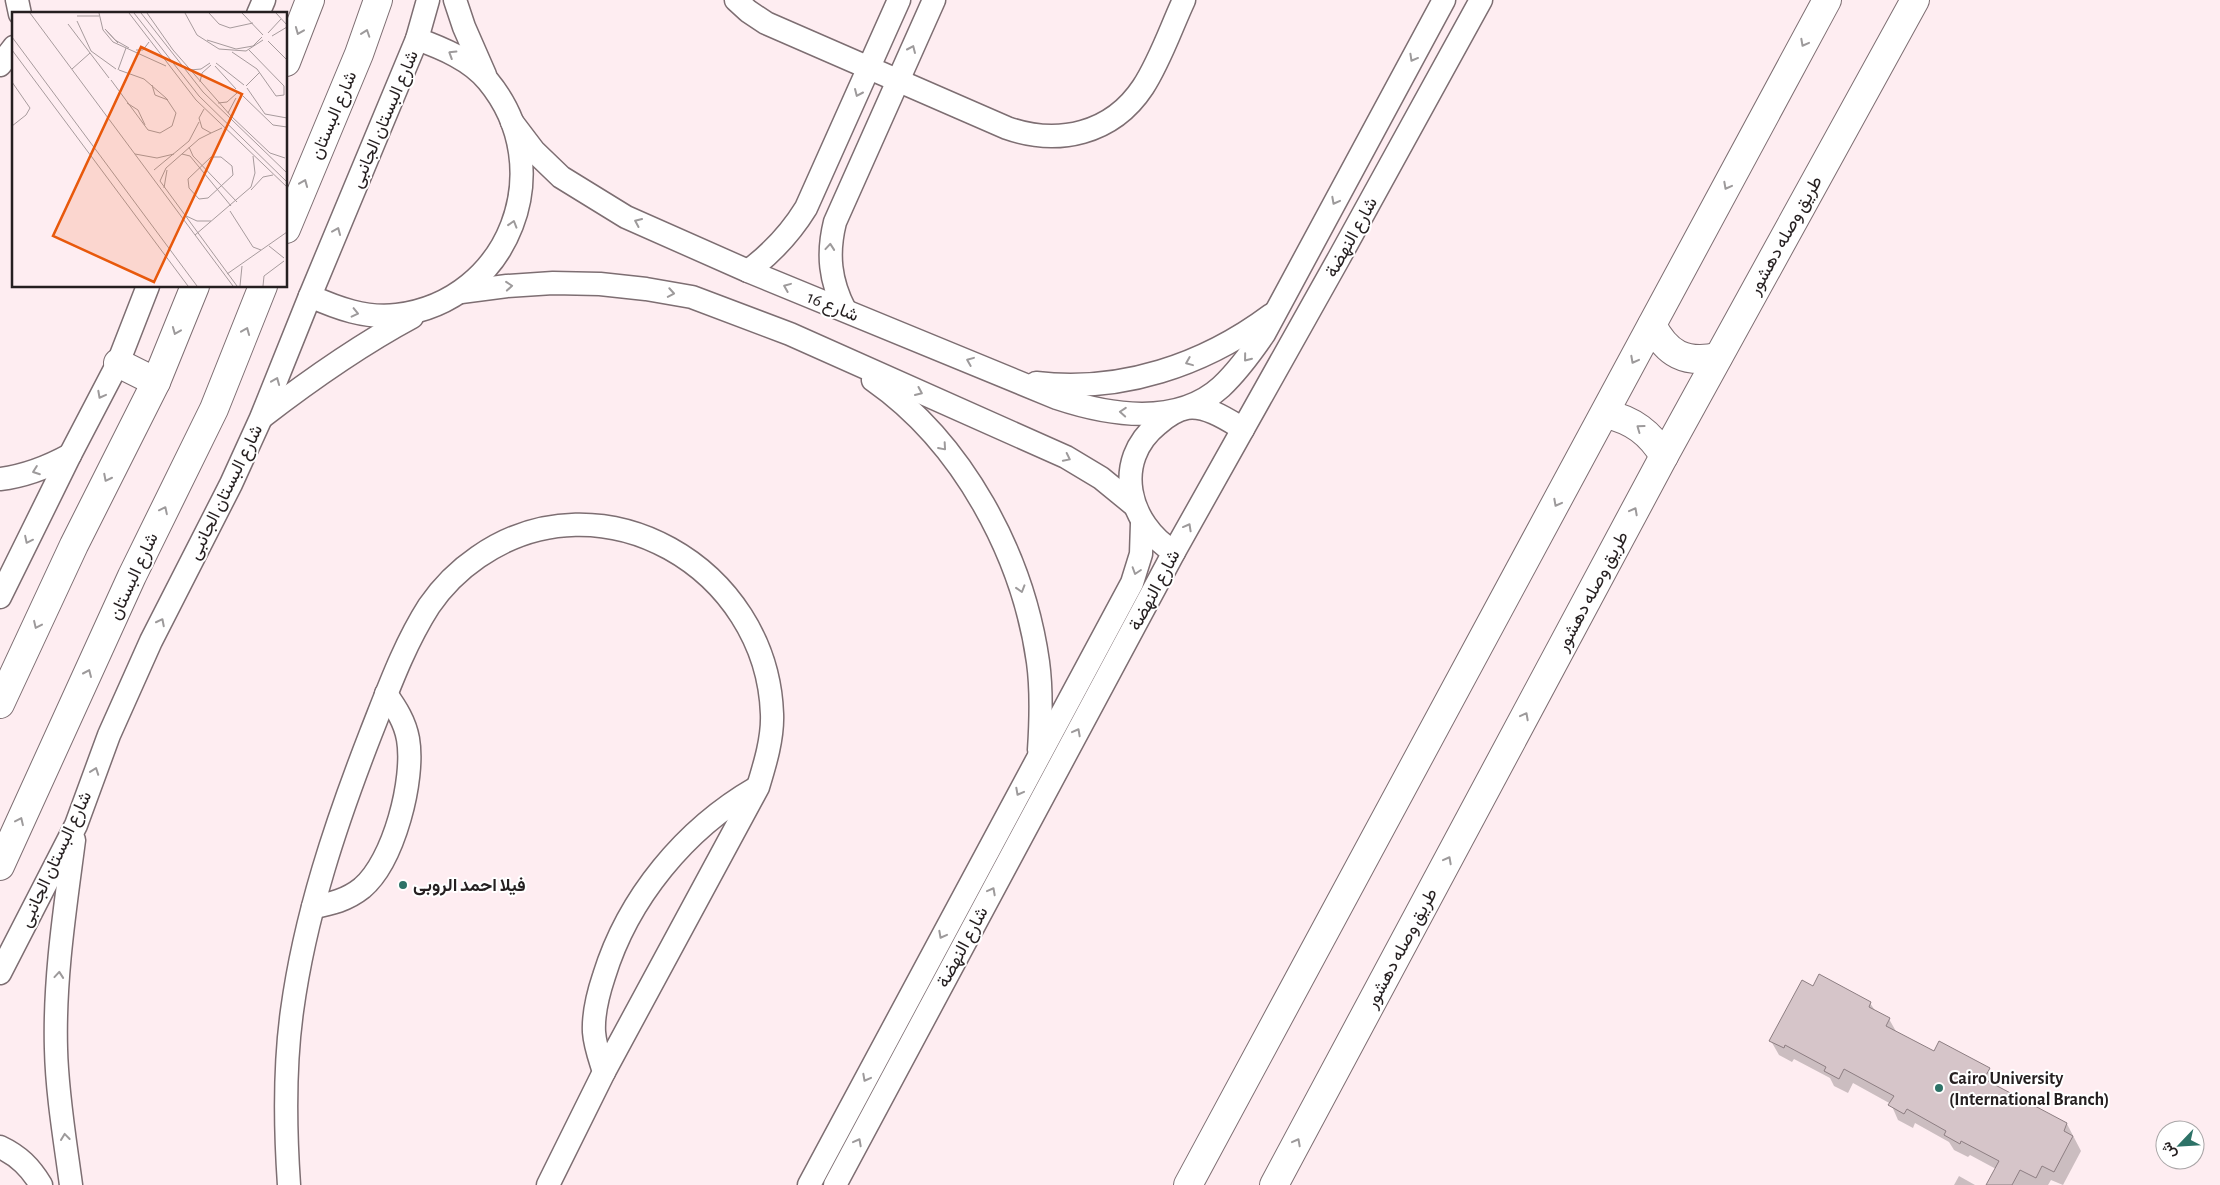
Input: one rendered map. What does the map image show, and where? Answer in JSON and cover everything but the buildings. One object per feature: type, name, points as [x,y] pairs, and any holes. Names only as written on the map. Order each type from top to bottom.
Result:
[{"type":"main road","points":[[288,57],[310,0]]},
{"type":"main road","name":"شارع البستان","points":[[288,224],[359,54],[378,0]]},
{"type":"main road","points":[[1188,1185],[1606,414],[1827,0]]},
{"type":"main road","name":"طريق وصله دهشور","points":[[1274,1185],[1664,456],[1915,0]]},
{"type":"main road","points":[[0,704],[74,545],[156,382],[194,288]]},
{"type":"main road","name":"شارع البستان","points":[[0,866],[132,576],[214,409],[262,288]]},
{"type":"main road","points":[[1652,325],[1660,340],[1671,351],[1686,358],[1702,361],[1718,357]]},
{"type":"main road","points":[[118,363],[156,382]]},
{"type":"main road","points":[[1606,414],[1627,420],[1646,432],[1664,456]]},
{"type":"street","points":[[259,12],[264,0]]},
{"type":"street","name":"شارع البستان الجانبى","points":[[0,973],[76,824],[109,735],[151,641],[231,484],[261,418],[417,39],[428,0]]},
{"type":"street","points":[[261,418],[316,376],[357,348],[426,309],[461,292],[489,267],[510,234],[521,197],[522,159],[512,122],[475,54],[455,0]]},
{"type":"street","points":[[736,0],[766,23],[1022,134],[1045,138],[1068,136],[1090,130],[1110,119],[1128,105],[1143,87],[1184,0]]},
{"type":"street","points":[[748,271],[775,249],[797,223],[814,193],[898,0]]},
{"type":"street","points":[[845,310],[837,294],[829,258],[835,222],[934,0]]},
{"type":"street","points":[[1430,27],[1432,0]]},
{"type":"street","name":"شارع النهضة","points":[[809,1185],[1132,583],[1141,554],[1138,514],[1131,488],[1131,472],[1135,455],[1143,440],[1154,427],[1167,417],[1220,388],[1264,334],[1444,0]]},
{"type":"street","name":"شارع النهضة","points":[[835,1185],[1174,552],[1481,0]]},
{"type":"street","points":[[417,39],[443,48],[466,62],[488,80]]},
{"type":"street","name":"شارع 16","points":[[512,122],[534,151],[561,176],[591,197],[626,217],[748,271],[1057,398],[1099,410],[1120,413],[1161,413],[1188,407]]},
{"type":"street","points":[[461,292],[507,286],[554,283],[600,284],[692,297],[790,334],[1066,457],[1101,478],[1138,514],[1162,544],[1174,552]]},
{"type":"street","points":[[0,598],[70,455],[118,363],[147,288]]},
{"type":"street","points":[[310,296],[337,308],[366,315],[396,316],[426,309]]},
{"type":"street","points":[[1016,380],[1044,384],[1081,384],[1117,381],[1153,374],[1206,355],[1238,337],[1276,311]]},
{"type":"street","points":[[842,358],[880,385],[934,436],[974,488],[997,529],[1016,572],[1033,635],[1038,662],[1041,709],[1039,756],[1059,767]]},
{"type":"street","points":[[1188,407],[1211,412],[1243,430]]},
{"type":"street","points":[[0,479],[26,475],[70,455]]},
{"type":"street","points":[[289,1185],[286,1112],[287,1057],[299,967],[313,907],[341,813],[386,694],[412,638],[430,605],[443,588],[476,558],[515,536],[536,529],[580,524],[624,530],[666,545],[688,559],[708,576],[726,595],[742,617],[754,640],[764,664],[773,716],[768,749],[758,788],[604,1072],[548,1185]]},
{"type":"street","points":[[313,907],[340,901],[363,887],[380,866],[393,835],[403,802],[410,754],[403,722],[386,694]]},
{"type":"street","points":[[604,1072],[594,1032],[595,1011],[608,963],[618,938],[645,892],[678,850],[713,816],[758,788]]},
{"type":"street","points":[[71,1185],[59,1092],[56,1049],[56,1004],[76,824]]},
{"type":"street","points":[[0,1146],[14,1153],[31,1168],[41,1185]]},
{"type":"place","name":"فيلا احمد الروبى","points":[[403,885]]},
{"type":"place","name":"Cairo University (International Branch)","points":[[1939,1088]]}]
